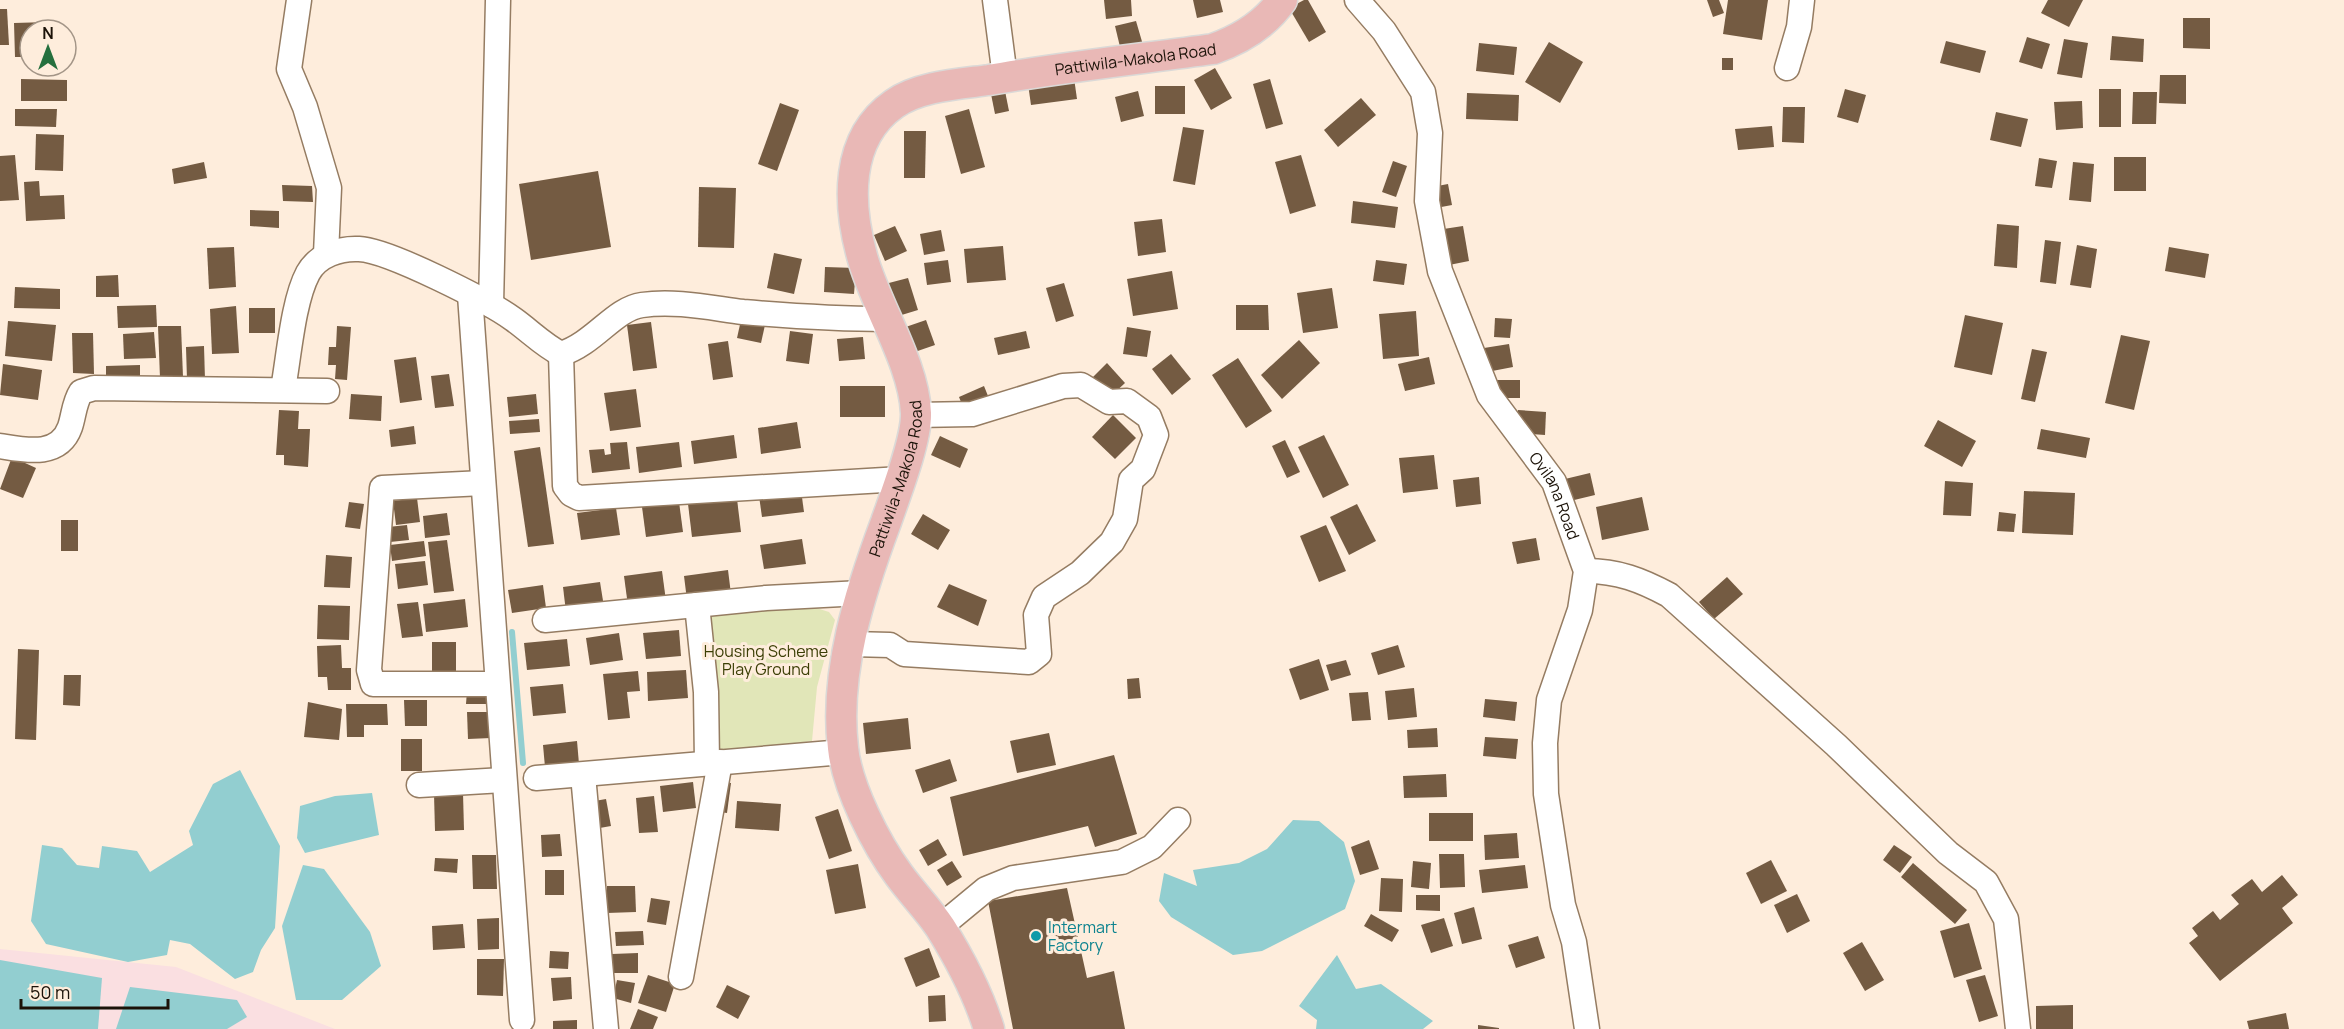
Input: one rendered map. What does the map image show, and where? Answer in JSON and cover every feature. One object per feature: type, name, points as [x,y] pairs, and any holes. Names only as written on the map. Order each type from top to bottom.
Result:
[{"type":"main road","name":"Pattiwila-Makola Road","points":[[988,1029],[979,999],[940,927],[897,873],[860,806],[843,752],[842,698],[861,593],[901,479],[916,415],[910,380],[862,257],[851,182],[860,149],[874,123],[894,104],[921,92],[1005,77],[1213,49],[1235,41],[1254,29],[1282,0]]},
{"type":"street","points":[[299,0],[289,69],[305,107],[329,188],[326,254]]},
{"type":"street","points":[[498,0],[481,300],[483,483],[522,1020]]},
{"type":"street","points":[[995,0],[1005,77]]},
{"type":"street","name":"Ovilana Road","points":[[1357,0],[1384,31],[1423,92],[1430,133],[1427,201],[1440,271],[1489,395],[1554,482],[1586,571],[1580,610],[1550,700],[1545,743],[1546,794],[1563,905],[1574,942],[1587,1029]]},
{"type":"street","points":[[1787,68],[1799,27],[1802,0]]},
{"type":"street","points":[[283,389],[299,298],[309,272],[326,254],[359,249],[382,254],[481,300],[514,319],[548,348],[561,354],[578,348],[624,310],[642,305],[676,305],[827,319],[885,319]]},
{"type":"street","points":[[561,354],[565,486],[571,494],[579,498],[901,479]]},
{"type":"street","points":[[851,644],[890,645],[904,654],[1029,662],[1039,654],[1036,615],[1044,597],[1080,573],[1112,542],[1125,519],[1131,480],[1143,469],[1156,435],[1149,417],[1127,401],[1109,402],[1082,385],[1063,386],[972,414],[916,415]]},
{"type":"street","points":[[0,446],[41,450],[58,445],[69,430],[76,399],[81,392],[94,388],[327,391]]},
{"type":"street","points":[[483,483],[382,488],[369,670],[373,684],[497,684]]},
{"type":"street","points":[[1586,571],[1608,571],[1637,578],[1669,595],[1836,745],[1948,853],[1986,882],[2006,919],[2018,1029]]},
{"type":"street","points":[[544,620],[697,605],[861,593]]},
{"type":"street","points":[[681,977],[713,762],[697,605]]},
{"type":"street","points":[[536,778],[843,752]]},
{"type":"street","points":[[583,775],[606,1029]]},
{"type":"street","points":[[419,785],[503,780]]},
{"type":"street","points":[[940,927],[986,889],[1013,878],[1122,862],[1152,847],[1178,820]]},
{"type":"shaded area","points":[[0,949],[176,967],[335,1029],[0,1029]]},
{"type":"green space","name":"Housing Scheme Play Ground","points":[[804,604],[829,612],[835,620],[817,687],[812,741],[714,753],[706,613]]},
{"type":"water","points":[[240,770],[280,846],[275,928],[261,950],[253,972],[235,979],[190,944],[170,940],[167,955],[128,962],[46,944],[31,921],[42,845],[62,848],[77,865],[99,868],[102,846],[137,851],[150,872],[193,845],[189,831],[213,784]]},
{"type":"water","points":[[372,793],[379,835],[305,853],[297,838],[300,806],[335,796]]},
{"type":"water","points":[[1293,820],[1319,821],[1344,842],[1355,881],[1345,909],[1262,951],[1233,955],[1171,917],[1159,901],[1164,873],[1197,886],[1193,870],[1239,863],[1267,849]]},
{"type":"water","points":[[303,865],[324,869],[370,932],[381,966],[342,1000],[296,1000],[282,926]]},
{"type":"water","points":[[1337,955],[1356,989],[1381,984],[1433,1021],[1423,1029],[1316,1029],[1317,1020],[1299,1006]]},
{"type":"water","points":[[0,960],[102,978],[98,1029],[0,1029]]},
{"type":"water","points":[[130,987],[237,1000],[247,1017],[227,1029],[116,1029]]},
{"type":"building","points":[[1104,0],[1131,0],[1132,16],[1106,19]]},
{"type":"building","points":[[1193,0],[1220,0],[1223,12],[1197,18]]},
{"type":"building","points":[[1308,0],[1326,32],[1309,42],[1289,8]]},
{"type":"building","points":[[1707,0],[1719,0],[1724,13],[1713,17]]},
{"type":"building","points":[[1728,0],[1768,0],[1762,40],[1723,34]]},
{"type":"building","points":[[2048,0],[2083,0],[2069,27],[2041,13]]},
{"type":"building","points":[[0,9],[7,9],[9,45],[0,45]]},
{"type":"building","points":[[2183,18],[2210,18],[2210,49],[2183,48]]},
{"type":"building","points":[[1136,21],[1143,45],[1121,51],[1115,26]]},
{"type":"building","points":[[14,23],[18,23],[18,57],[15,57]]},
{"type":"building","points":[[2112,36],[2144,39],[2143,62],[2110,60]]},
{"type":"building","points":[[2027,37],[2050,44],[2042,69],[2019,62]]},
{"type":"building","points":[[2064,39],[2088,43],[2082,78],[2057,74]]},
{"type":"building","points":[[1946,41],[1986,51],[1980,73],[1940,63]]},
{"type":"building","points":[[1549,42],[1583,62],[1560,103],[1525,82]]},
{"type":"building","points":[[1479,43],[1517,47],[1514,75],[1476,71]]},
{"type":"building","points":[[1722,58],[1733,58],[1733,70],[1722,70]]},
{"type":"building","points":[[1215,68],[1232,98],[1211,110],[1194,80]]},
{"type":"building","points":[[1073,71],[1077,99],[1031,105],[1027,77]]},
{"type":"building","points":[[2160,75],[2186,75],[2186,104],[2159,103]]},
{"type":"building","points":[[21,79],[67,80],[67,101],[21,101]]},
{"type":"building","points":[[1270,79],[1283,124],[1266,129],[1253,84]]},
{"type":"building","points":[[1004,86],[1009,111],[995,114],[990,89]]},
{"type":"building","points":[[1155,86],[1185,86],[1185,114],[1155,114]]},
{"type":"building","points":[[1845,89],[1866,95],[1858,123],[1837,117]]},
{"type":"building","points":[[2099,89],[2121,89],[2121,127],[2099,127]]},
{"type":"building","points":[[1138,91],[1144,116],[1121,122],[1115,97]]},
{"type":"building","points":[[2133,92],[2157,92],[2156,124],[2132,124]]},
{"type":"building","points":[[1467,93],[1519,95],[1518,121],[1466,119]]},
{"type":"building","points":[[1361,98],[1376,115],[1338,147],[1324,130]]},
{"type":"building","points":[[2082,101],[2083,128],[2056,130],[2054,102]]},
{"type":"building","points":[[780,103],[799,110],[777,171],[758,164]]},
{"type":"building","points":[[1783,107],[1805,107],[1804,143],[1782,142]]},
{"type":"building","points":[[15,109],[57,109],[56,127],[15,126]]},
{"type":"building","points":[[969,109],[985,167],[961,174],[945,116]]},
{"type":"building","points":[[1996,112],[2028,119],[2021,147],[1990,140]]},
{"type":"building","points":[[1772,126],[1774,147],[1738,150],[1735,129]]},
{"type":"building","points":[[1183,127],[1204,130],[1195,185],[1173,181]]},
{"type":"building","points":[[904,131],[926,131],[925,178],[904,178]]},
{"type":"building","points":[[36,134],[64,135],[63,171],[35,170]]},
{"type":"building","points":[[15,155],[19,200],[0,201],[0,156]]},
{"type":"building","points":[[1301,155],[1316,206],[1290,214],[1275,162]]},
{"type":"building","points":[[2114,157],[2146,157],[2146,191],[2114,191]]},
{"type":"building","points":[[2039,158],[2057,161],[2052,188],[2035,186]]},
{"type":"building","points":[[1393,161],[1407,166],[1396,197],[1382,192]]},
{"type":"building","points":[[204,162],[207,178],[174,184],[172,169]]},
{"type":"building","points":[[2073,162],[2094,164],[2091,202],[2069,200]]},
{"type":"building","points":[[598,171],[611,247],[531,260],[519,184]]},
{"type":"building","points":[[39,181],[40,196],[64,195],[65,219],[26,221],[24,182]]},
{"type":"building","points":[[1448,184],[1452,205],[1436,208],[1432,187]]},
{"type":"building","points":[[282,185],[312,186],[313,202],[283,201]]},
{"type":"building","points":[[699,187],[736,188],[734,248],[698,247]]},
{"type":"building","points":[[1353,201],[1398,207],[1395,228],[1351,223]]},
{"type":"building","points":[[250,210],[279,211],[279,228],[250,226]]},
{"type":"building","points":[[1162,219],[1166,252],[1138,256],[1134,222]]},
{"type":"building","points":[[1997,224],[2019,226],[2017,268],[1994,266]]},
{"type":"building","points":[[895,226],[907,251],[885,261],[874,235]]},
{"type":"building","points":[[1463,226],[1469,261],[1444,266],[1437,230]]},
{"type":"building","points":[[941,230],[945,251],[924,255],[920,234]]},
{"type":"building","points":[[2045,240],[2061,242],[2056,284],[2040,282]]},
{"type":"building","points":[[2077,245],[2097,249],[2091,288],[2070,285]]},
{"type":"building","points":[[1003,246],[1006,280],[967,283],[964,249]]},
{"type":"building","points":[[234,247],[236,287],[209,289],[207,248]]},
{"type":"building","points":[[2169,247],[2209,254],[2205,278],[2165,271]]},
{"type":"building","points":[[774,253],[802,259],[794,294],[767,288]]},
{"type":"building","points":[[948,260],[951,282],[927,285],[924,263]]},
{"type":"building","points":[[1376,260],[1407,264],[1404,285],[1373,281]]},
{"type":"building","points":[[825,267],[856,268],[854,294],[824,292]]},
{"type":"building","points":[[1172,271],[1178,309],[1133,316],[1127,279]]},
{"type":"building","points":[[118,275],[119,297],[96,297],[96,276]]},
{"type":"building","points":[[908,278],[918,310],[895,317],[885,284]]},
{"type":"building","points":[[1064,283],[1074,316],[1056,322],[1046,288]]},
{"type":"building","points":[[15,287],[60,289],[60,309],[14,308]]},
{"type":"building","points":[[1332,288],[1338,328],[1303,333],[1297,293]]},
{"type":"building","points":[[156,305],[157,327],[118,328],[117,306]]},
{"type":"building","points":[[1236,305],[1268,305],[1269,330],[1236,330]]},
{"type":"building","points":[[236,306],[239,353],[212,354],[210,309]]},
{"type":"building","points":[[249,308],[275,308],[275,333],[249,333]]},
{"type":"building","points":[[1416,311],[1419,356],[1383,359],[1379,314]]},
{"type":"building","points":[[1965,315],[2003,323],[1992,375],[1954,367]]},
{"type":"building","points":[[1495,318],[1512,319],[1510,338],[1494,337]]},
{"type":"building","points":[[741,320],[765,325],[761,343],[737,338]]},
{"type":"building","points":[[926,320],[935,345],[906,355],[897,330]]},
{"type":"building","points":[[8,321],[56,325],[52,361],[5,356]]},
{"type":"building","points":[[651,322],[657,368],[633,371],[627,325]]},
{"type":"building","points":[[158,326],[181,326],[183,377],[160,378]]},
{"type":"building","points":[[337,326],[351,327],[347,380],[335,379],[336,365],[328,365],[329,347],[336,347]]},
{"type":"building","points":[[1127,327],[1151,331],[1147,357],[1123,354]]},
{"type":"building","points":[[790,331],[813,334],[809,364],[786,361]]},
{"type":"building","points":[[1026,331],[1030,348],[998,355],[994,338]]},
{"type":"building","points":[[154,332],[156,358],[124,359],[123,334]]},
{"type":"building","points":[[72,333],[93,333],[94,374],[73,373]]},
{"type":"building","points":[[2121,335],[2150,341],[2134,410],[2105,403]]},
{"type":"building","points":[[863,337],[865,359],[839,361],[837,339]]},
{"type":"building","points":[[1299,340],[1320,363],[1282,399],[1261,375]]},
{"type":"building","points":[[728,341],[733,377],[713,380],[708,344]]},
{"type":"building","points":[[1509,344],[1513,367],[1487,372],[1484,348]]},
{"type":"building","points":[[204,346],[205,380],[187,380],[186,347]]},
{"type":"building","points":[[2032,349],[2047,352],[2035,402],[2021,399]]},
{"type":"building","points":[[1171,354],[1191,379],[1172,395],[1152,369]]},
{"type":"building","points":[[416,357],[422,400],[400,403],[394,360]]},
{"type":"building","points":[[1429,357],[1435,384],[1405,391],[1398,364]]},
{"type":"building","points":[[1238,358],[1272,411],[1246,428],[1212,375]]},
{"type":"building","points":[[1107,363],[1125,383],[1111,396],[1093,377]]},
{"type":"building","points":[[3,364],[42,370],[38,400],[0,395]]},
{"type":"building","points":[[140,365],[140,378],[106,379],[106,366]]},
{"type":"building","points":[[449,374],[454,406],[435,408],[431,376]]},
{"type":"building","points":[[1493,380],[1520,380],[1520,398],[1493,398]]},
{"type":"building","points":[[840,386],[885,386],[885,417],[840,417]]},
{"type":"building","points":[[984,386],[990,401],[965,412],[959,397]]},
{"type":"building","points":[[636,389],[641,427],[610,431],[604,393]]},
{"type":"building","points":[[351,394],[382,396],[381,421],[349,419]]},
{"type":"building","points":[[536,394],[538,414],[509,417],[507,397]]},
{"type":"building","points":[[279,410],[299,411],[298,429],[310,429],[308,467],[284,465],[284,455],[276,455]]},
{"type":"building","points":[[1518,410],[1546,412],[1545,435],[1516,433]]},
{"type":"building","points":[[1113,415],[1136,438],[1115,459],[1092,437]]},
{"type":"building","points":[[539,419],[540,432],[510,434],[509,421]]},
{"type":"building","points":[[1938,420],[1976,441],[1962,467],[1924,446]]},
{"type":"building","points":[[797,422],[801,448],[761,454],[758,428]]},
{"type":"building","points":[[414,426],[416,444],[391,447],[389,430]]},
{"type":"building","points":[[2041,429],[2090,438],[2086,458],[2037,449]]},
{"type":"building","points":[[734,435],[737,458],[694,464],[691,441]]},
{"type":"building","points":[[1324,435],[1349,485],[1323,498],[1298,447]]},
{"type":"building","points":[[940,436],[968,449],[960,468],[931,455]]},
{"type":"building","points":[[1285,440],[1300,472],[1287,478],[1272,446]]},
{"type":"building","points":[[627,442],[630,469],[592,473],[589,450],[604,449],[605,455],[611,454],[610,443]]},
{"type":"building","points":[[679,442],[682,467],[639,473],[636,447]]},
{"type":"building","points":[[540,447],[554,544],[528,547],[514,451]]},
{"type":"building","points":[[1434,455],[1438,489],[1403,493],[1399,458]]},
{"type":"building","points":[[12,457],[36,468],[23,498],[0,489]]},
{"type":"building","points":[[1590,473],[1595,495],[1570,501],[1565,479]]},
{"type":"building","points":[[1479,477],[1481,504],[1456,507],[1453,480]]},
{"type":"building","points":[[1945,481],[1973,483],[1971,516],[1943,515]]},
{"type":"building","points":[[801,490],[804,512],[762,517],[759,496]]},
{"type":"building","points":[[2024,491],[2075,493],[2073,535],[2022,533]]},
{"type":"building","points":[[1642,497],[1649,530],[1602,540],[1596,507]]},
{"type":"building","points":[[417,498],[420,522],[396,525],[393,501]]},
{"type":"building","points":[[737,499],[741,532],[692,537],[688,504]]},
{"type":"building","points":[[349,502],[364,504],[360,529],[345,527]]},
{"type":"building","points":[[679,502],[683,532],[646,537],[642,507]]},
{"type":"building","points":[[1357,504],[1376,541],[1349,555],[1330,517]]},
{"type":"building","points":[[616,508],[620,535],[581,540],[577,513]]},
{"type":"building","points":[[1999,512],[2016,514],[2014,532],[1997,531]]},
{"type":"building","points":[[447,513],[450,535],[425,538],[423,516]]},
{"type":"building","points":[[923,514],[950,530],[938,550],[911,534]]},
{"type":"building","points":[[61,520],[78,520],[78,551],[61,551]]},
{"type":"building","points":[[407,525],[409,540],[390,542],[388,527]]},
{"type":"building","points":[[1326,525],[1346,571],[1319,582],[1300,536]]},
{"type":"building","points":[[1536,538],[1540,560],[1517,564],[1512,542]]},
{"type":"building","points":[[802,539],[806,564],[764,569],[760,545]]},
{"type":"building","points":[[447,540],[454,591],[434,593],[428,542]]},
{"type":"building","points":[[424,541],[426,556],[392,561],[390,545]]},
{"type":"building","points":[[326,555],[352,557],[350,588],[324,587]]},
{"type":"building","points":[[425,561],[428,585],[398,589],[395,564]]},
{"type":"building","points":[[728,570],[731,594],[687,600],[684,576]]},
{"type":"building","points":[[662,571],[666,601],[628,606],[624,576]]},
{"type":"building","points":[[1727,577],[1743,594],[1714,619],[1699,602]]},
{"type":"building","points":[[600,582],[604,607],[566,612],[563,587]]},
{"type":"building","points":[[949,584],[987,600],[978,626],[937,607]]},
{"type":"building","points":[[543,585],[546,608],[512,613],[508,590]]},
{"type":"building","points":[[465,599],[468,627],[426,632],[423,604]]},
{"type":"building","points":[[418,602],[423,636],[402,638],[397,604]]},
{"type":"building","points":[[318,605],[350,606],[349,640],[317,639]]},
{"type":"building","points":[[679,630],[681,656],[646,659],[643,633]]},
{"type":"building","points":[[619,633],[623,660],[590,665],[586,638]]},
{"type":"building","points":[[567,639],[570,666],[527,670],[524,643]]},
{"type":"building","points":[[432,642],[456,642],[456,673],[432,673]]},
{"type":"building","points":[[341,645],[342,668],[351,668],[351,690],[328,690],[327,677],[318,677],[317,646]]},
{"type":"building","points":[[1398,645],[1405,667],[1378,675],[1371,653]]},
{"type":"building","points":[[18,649],[39,650],[36,740],[15,739]]},
{"type":"building","points":[[1319,659],[1329,690],[1300,700],[1289,669]]},
{"type":"building","points":[[1346,660],[1351,675],[1331,681],[1326,665]]},
{"type":"building","points":[[686,670],[688,698],[648,701],[647,672]]},
{"type":"building","points":[[638,671],[640,691],[627,692],[630,718],[608,720],[603,674]]},
{"type":"building","points":[[64,675],[81,675],[80,706],[63,705]]},
{"type":"building","points":[[1139,678],[1141,698],[1128,699],[1127,679]]},
{"type":"building","points":[[563,684],[566,713],[533,716],[530,687]]},
{"type":"building","points":[[1414,688],[1417,717],[1388,720],[1385,691]]},
{"type":"building","points":[[467,691],[491,692],[490,704],[466,704]]},
{"type":"building","points":[[1368,692],[1371,720],[1352,721],[1349,693]]},
{"type":"building","points":[[1485,699],[1517,702],[1515,721],[1483,717]]},
{"type":"building","points":[[404,700],[427,700],[427,726],[405,726]]},
{"type":"building","points":[[308,702],[342,709],[339,740],[304,737]]},
{"type":"building","points":[[346,704],[387,704],[388,725],[364,725],[364,737],[347,737]]},
{"type":"building","points":[[467,712],[491,712],[491,738],[468,739]]},
{"type":"building","points":[[908,718],[911,749],[866,754],[863,723]]},
{"type":"building","points":[[1437,728],[1438,747],[1408,748],[1407,730]]},
{"type":"building","points":[[1049,733],[1056,765],[1017,773],[1010,741]]},
{"type":"building","points":[[1485,737],[1518,739],[1516,759],[1483,756]]},
{"type":"building","points":[[401,739],[422,739],[422,771],[401,771]]},
{"type":"building","points":[[577,741],[579,764],[545,767],[543,745]]},
{"type":"building","points":[[1114,755],[1137,834],[1095,847],[1088,826],[963,856],[950,797]]},
{"type":"building","points":[[950,759],[957,781],[923,793],[915,770]]},
{"type":"building","points":[[1446,774],[1447,797],[1404,798],[1403,776]]},
{"type":"building","points":[[693,782],[696,808],[663,812],[660,786]]},
{"type":"building","points":[[724,782],[731,783],[727,813],[720,812]]},
{"type":"building","points":[[463,793],[464,830],[435,831],[434,794]]},
{"type":"building","points":[[654,796],[658,832],[639,833],[636,798]]},
{"type":"building","points":[[606,799],[611,826],[594,829],[589,802]]},
{"type":"building","points":[[737,801],[781,804],[779,831],[735,828]]},
{"type":"building","points":[[838,809],[852,851],[829,859],[815,817]]},
{"type":"building","points":[[1429,813],[1473,813],[1473,841],[1429,841]]},
{"type":"building","points":[[1517,833],[1519,858],[1485,860],[1484,835]]},
{"type":"building","points":[[560,834],[562,856],[542,857],[541,835]]},
{"type":"building","points":[[938,839],[947,855],[928,866],[919,850]]},
{"type":"building","points":[[1369,840],[1379,869],[1360,875],[1351,847]]},
{"type":"building","points":[[1894,845],[1912,857],[1900,873],[1883,860]]},
{"type":"building","points":[[1439,854],[1464,854],[1465,887],[1440,888]]},
{"type":"building","points":[[472,855],[496,855],[497,889],[473,889]]},
{"type":"building","points":[[435,858],[458,859],[457,873],[434,871]]},
{"type":"building","points":[[1771,860],[1787,891],[1761,904],[1746,873]]},
{"type":"building","points":[[952,861],[962,877],[947,886],[937,870]]},
{"type":"building","points":[[1413,861],[1431,863],[1429,889],[1411,887]]},
{"type":"building","points":[[1913,863],[1967,910],[1955,924],[1901,877]]},
{"type":"building","points":[[858,864],[866,908],[835,914],[826,870]]},
{"type":"building","points":[[1525,865],[1528,888],[1482,893],[1479,870]]},
{"type":"building","points":[[545,870],[564,870],[564,895],[545,895]]},
{"type":"building","points":[[2282,875],[2298,895],[2282,908],[2293,923],[2220,981],[2189,943],[2198,936],[2192,928],[2213,911],[2220,920],[2239,904],[2231,895],[2252,879],[2262,892]]},
{"type":"building","points":[[1381,878],[1403,879],[1402,912],[1379,911]]},
{"type":"building","points":[[607,886],[635,886],[636,912],[607,913]]},
{"type":"building","name":"Intermart Factory","points":[[1067,888],[1087,978],[1114,971],[1125,1029],[1013,1029],[988,901]]},
{"type":"building","points":[[1797,894],[1810,921],[1787,933],[1774,905]]},
{"type":"building","points":[[1416,895],[1440,895],[1440,911],[1416,910]]},
{"type":"building","points":[[651,898],[670,901],[666,925],[647,922]]},
{"type":"building","points":[[1474,907],[1482,939],[1462,944],[1454,913]]},
{"type":"building","points":[[1371,914],[1399,930],[1392,942],[1364,926]]},
{"type":"building","points":[[499,918],[499,949],[478,950],[477,919]]},
{"type":"building","points":[[1444,918],[1453,946],[1431,953],[1421,925]]},
{"type":"building","points":[[1969,923],[1982,969],[1954,978],[1940,931]]},
{"type":"building","points":[[463,924],[465,948],[433,950],[432,926]]},
{"type":"building","points":[[643,931],[644,945],[616,946],[615,932]]},
{"type":"building","points":[[1538,936],[1545,958],[1516,968],[1508,945]]},
{"type":"building","points":[[1862,942],[1884,980],[1865,991],[1843,953]]},
{"type":"building","points":[[929,948],[940,977],[916,987],[904,958]]},
{"type":"building","points":[[550,951],[569,952],[568,969],[549,968]]},
{"type":"building","points":[[638,953],[638,973],[613,973],[612,954]]},
{"type":"building","points":[[477,959],[504,959],[503,996],[477,995]]},
{"type":"building","points":[[648,975],[675,984],[666,1012],[638,1003]]},
{"type":"building","points":[[1985,975],[1998,1016],[1979,1022],[1966,980]]},
{"type":"building","points":[[571,977],[572,999],[553,1001],[551,978]]},
{"type":"building","points":[[617,980],[635,983],[631,1003],[613,998]]},
{"type":"building","points":[[727,985],[750,996],[738,1019],[716,1007]]},
{"type":"building","points":[[945,995],[946,1021],[929,1022],[928,996]]},
{"type":"building","points":[[2073,1005],[2073,1029],[2036,1029],[2036,1006]]},
{"type":"building","points":[[638,1009],[658,1017],[653,1029],[630,1029]]},
{"type":"building","points":[[2286,1013],[2289,1029],[2249,1029],[2247,1021]]},
{"type":"building","points":[[577,1020],[577,1029],[553,1029],[553,1021]]},
{"type":"building","points":[[1478,1025],[1499,1028],[1499,1029],[1478,1029]]},
{"type":"waterway","points":[[512,632],[523,763]]},
{"type":"place","name":"Intermart Factory","points":[[1036,936]]}]
